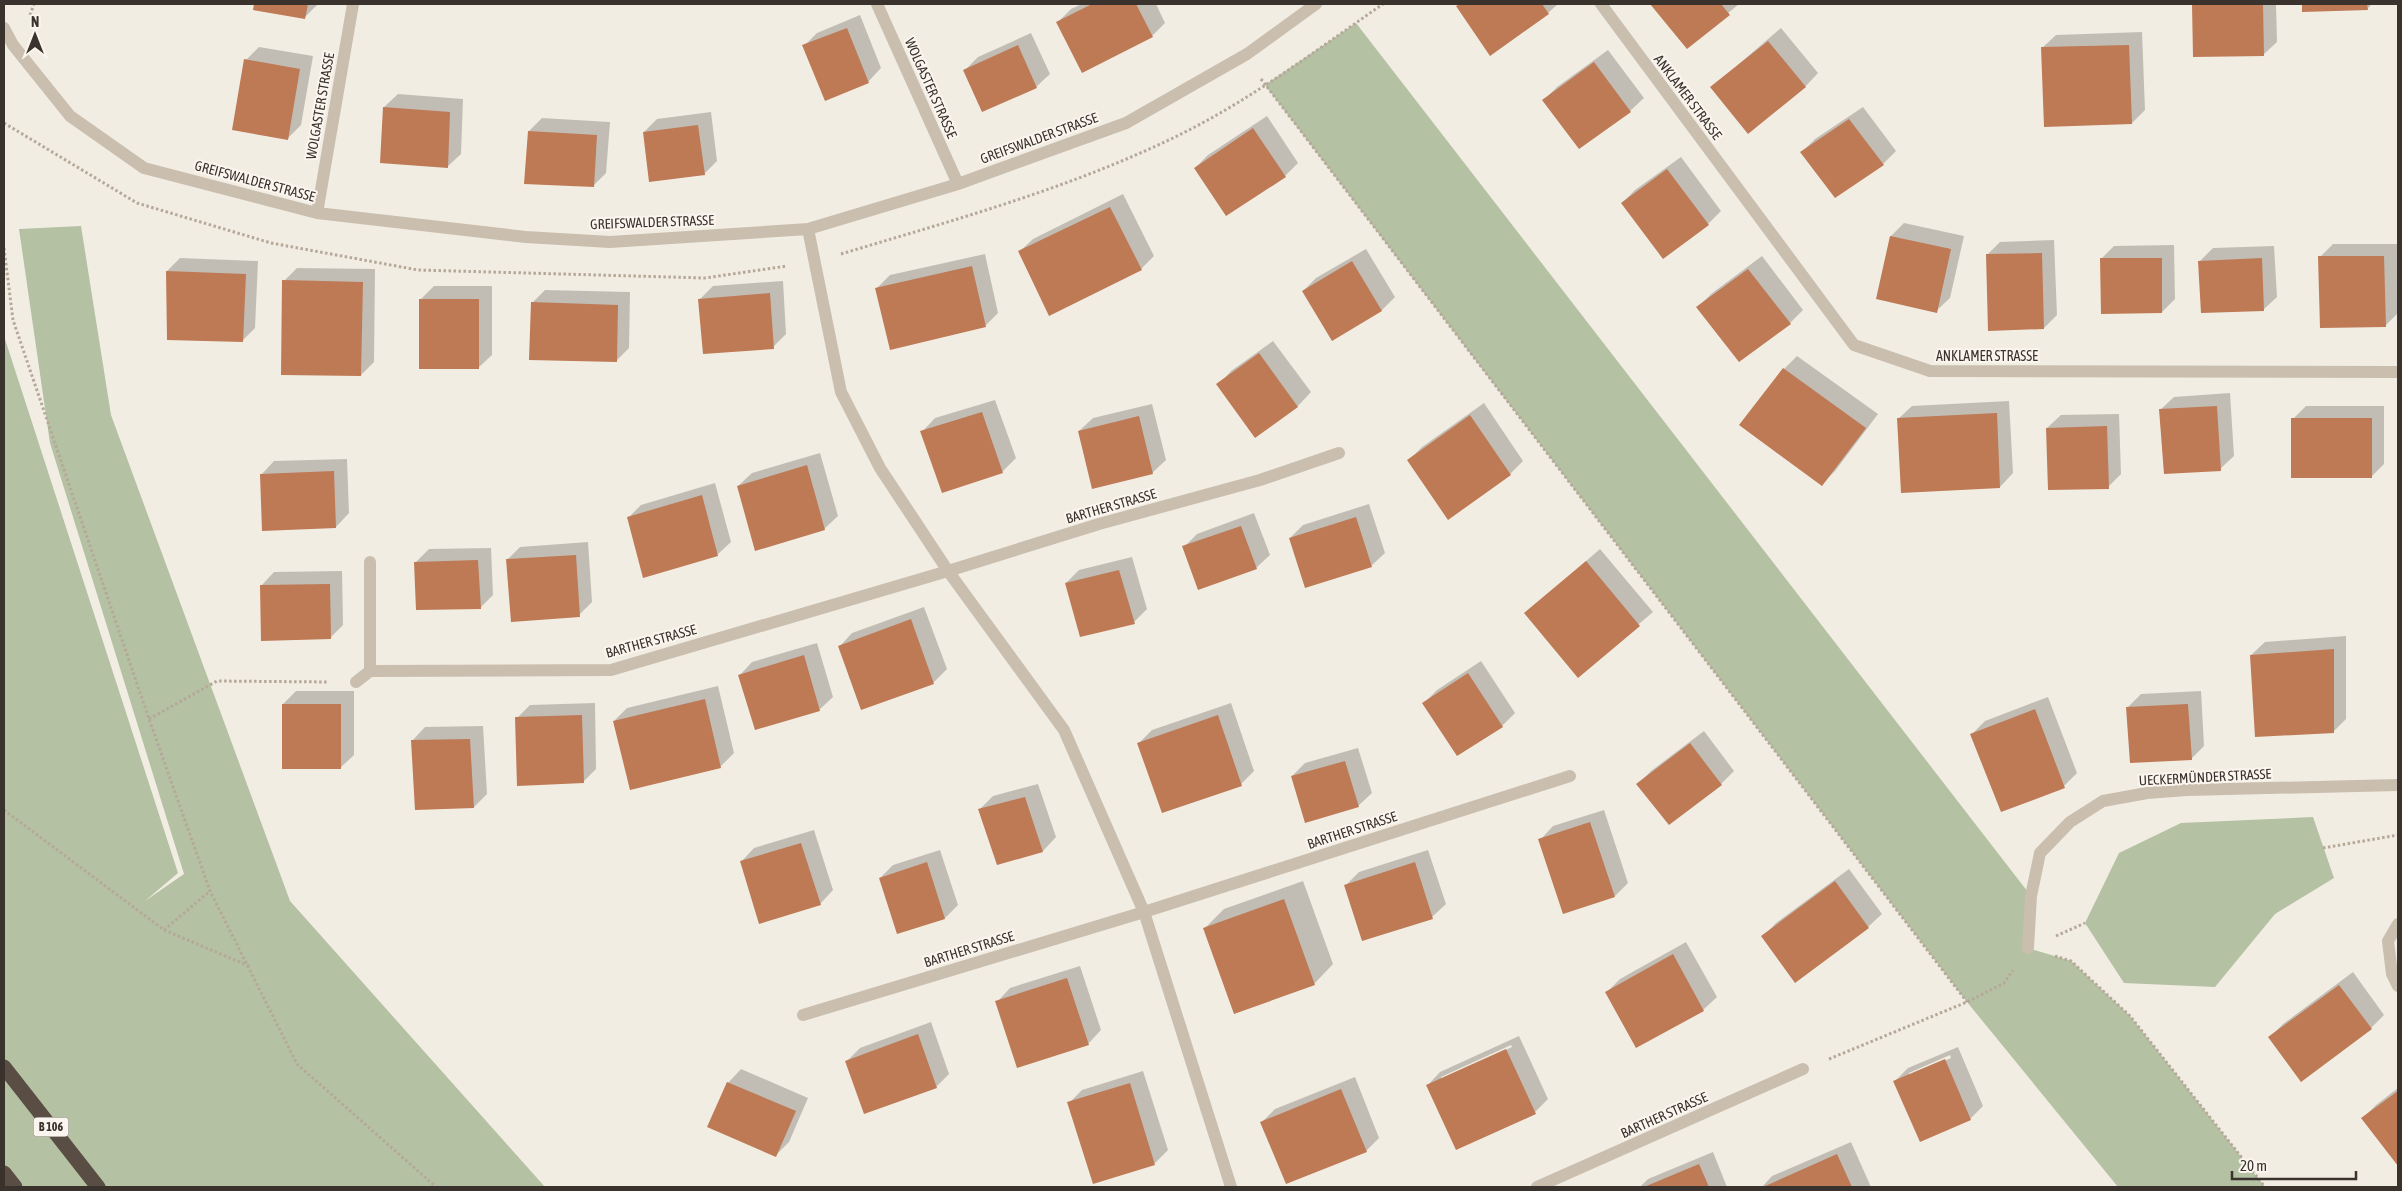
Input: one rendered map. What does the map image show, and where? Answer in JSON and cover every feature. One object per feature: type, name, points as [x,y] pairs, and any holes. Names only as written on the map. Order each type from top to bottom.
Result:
[{"type":"highway","name":"B 106","points":[[4,1067],[98,1187]]},
{"type":"highway","points":[[4,1173],[15,1187]]},
{"type":"street","name":"WOLGASTER STRASSE","points":[[317,213],[353,4]]},
{"type":"street","name":"WOLGASTER STRASSE","points":[[877,4],[958,184]]},
{"type":"street","name":"GREIFSWALDER STRASSE","points":[[4,28],[13,45],[70,116],[144,168],[317,213],[526,237],[610,242],[808,229],[958,184],[1126,123],[1247,54],[1316,4]]},
{"type":"street","name":"ANKLAMER STRASSE","points":[[1601,4],[1854,345],[1930,371],[2398,372]]},
{"type":"street","points":[[808,229],[813,262],[841,392],[880,468],[948,571],[1064,730],[1144,912],[1231,1187]]},
{"type":"street","name":"BARTHER STRASSE","points":[[370,671],[611,670],[948,571],[1099,524],[1260,480],[1339,453]]},
{"type":"street","points":[[356,682],[370,671],[370,562]]},
{"type":"street","name":"BARTHER STRASSE","points":[[803,1015],[1144,912],[1570,776]]},
{"type":"street","name":"UECKERMÜNDER STRASSE","points":[[2028,948],[2031,896],[2040,853],[2070,822],[2103,801],[2147,793],[2187,790],[2398,785]]},
{"type":"street","points":[[2398,924],[2388,941],[2392,974],[2398,986]]},
{"type":"street","name":"BARTHER STRASSE","points":[[1537,1187],[1803,1069]]},
{"type":"path","points":[[4,123],[137,202],[271,243],[418,270],[705,278],[813,262],[1038,194],[1174,138],[1265,85],[1383,4]]},
{"type":"path","points":[[1247,54],[1265,85],[1967,1002]]},
{"type":"path","points":[[4,248],[13,320],[149,719],[210,891],[250,967],[297,1064],[436,1187]]},
{"type":"path","points":[[149,719],[216,681],[356,682]]},
{"type":"path","points":[[4,810],[164,930],[250,967]]},
{"type":"path","points":[[2323,848],[2398,835]]},
{"type":"path","points":[[164,930],[210,891]]},
{"type":"path","points":[[1803,1069],[1967,1002],[2004,983],[2028,948],[2086,923]]},
{"type":"path","points":[[2028,948],[2071,960],[2130,1016],[2265,1187]]},
{"type":"green space","points":[[1356,23],[2031,896],[2028,948],[2071,961],[2130,1016],[2265,1187],[2118,1187],[1967,1002],[1265,85]]},
{"type":"green space","points":[[81,226],[111,415],[290,901],[545,1187],[4,1187],[4,336],[178,873],[145,901],[184,874],[50,443],[19,229]]},
{"type":"green space","points":[[2313,817],[2334,878],[2275,914],[2215,987],[2124,983],[2085,923],[2119,853],[2181,823]]},
{"type":"building","points":[[254,4],[308,4],[305,19],[253,10]]},
{"type":"building","points":[[1092,4],[1136,4],[1153,37],[1082,73],[1056,22]]},
{"type":"building","points":[[1460,4],[1542,4],[1549,14],[1490,56],[1456,6]]},
{"type":"building","points":[[1650,4],[1721,4],[1730,15],[1687,49]]},
{"type":"building","points":[[2192,4],[2263,4],[2264,56],[2193,57]]},
{"type":"building","points":[[2302,4],[2367,4],[2368,10],[2302,12]]},
{"type":"building","points":[[847,28],[869,83],[825,101],[802,45]]},
{"type":"building","points":[[1768,41],[1806,87],[1748,134],[1710,87]]},
{"type":"building","points":[[1018,45],[1037,88],[982,112],[963,70]]},
{"type":"building","points":[[2129,45],[2132,124],[2044,127],[2041,47]]},
{"type":"building","points":[[244,59],[300,69],[288,140],[232,130]]},
{"type":"building","points":[[1594,62],[1631,112],[1579,149],[1542,100]]},
{"type":"building","points":[[383,107],[450,112],[448,168],[380,163]]},
{"type":"building","points":[[1849,119],[1884,165],[1835,198],[1800,152]]},
{"type":"building","points":[[698,125],[705,175],[649,182],[643,132]]},
{"type":"building","points":[[1253,128],[1286,177],[1226,216],[1194,168]]},
{"type":"building","points":[[528,131],[597,135],[594,187],[524,184]]},
{"type":"building","points":[[1667,169],[1709,225],[1663,259],[1621,203]]},
{"type":"building","points":[[1110,207],[1142,270],[1049,316],[1018,251]]},
{"type":"building","points":[[1890,236],[1951,249],[1937,313],[1876,299]]},
{"type":"building","points":[[2042,253],[2044,329],[1988,331],[1986,254]]},
{"type":"building","points":[[2318,256],[2384,256],[2386,327],[2320,328]]},
{"type":"building","points":[[2100,258],[2162,258],[2162,313],[2101,314]]},
{"type":"building","points":[[2262,258],[2264,311],[2201,313],[2198,261]]},
{"type":"building","points":[[1352,261],[1382,311],[1332,341],[1302,291]]},
{"type":"building","points":[[972,266],[986,327],[890,350],[875,288]]},
{"type":"building","points":[[1748,269],[1791,324],[1739,362],[1696,307]]},
{"type":"building","points":[[166,271],[246,274],[243,342],[167,340]]},
{"type":"building","points":[[282,280],[363,282],[361,376],[281,375]]},
{"type":"building","points":[[770,293],[774,349],[703,354],[698,299]]},
{"type":"building","points":[[419,299],[479,299],[479,369],[419,369]]},
{"type":"building","points":[[531,302],[618,305],[617,362],[529,360]]},
{"type":"building","points":[[1259,353],[1298,407],[1255,438],[1216,384]]},
{"type":"building","points":[[1783,368],[1866,428],[1822,486],[1739,425]]},
{"type":"building","points":[[2217,406],[2221,471],[2164,474],[2159,409]]},
{"type":"building","points":[[982,412],[1003,473],[942,493],[920,431]]},
{"type":"building","points":[[1997,413],[2000,488],[1901,493],[1897,418]]},
{"type":"building","points":[[1470,415],[1511,475],[1448,520],[1407,460]]},
{"type":"building","points":[[1139,416],[1153,474],[1092,489],[1078,431]]},
{"type":"building","points":[[2291,418],[2372,418],[2372,478],[2291,478]]},
{"type":"building","points":[[2107,426],[2109,489],[2048,490],[2046,428]]},
{"type":"building","points":[[807,465],[825,530],[755,551],[737,486]]},
{"type":"building","points":[[334,471],[336,528],[262,531],[260,474]]},
{"type":"building","points":[[702,495],[718,556],[643,578],[627,517]]},
{"type":"building","points":[[1356,517],[1372,567],[1305,588],[1289,538]]},
{"type":"building","points":[[1241,526],[1257,569],[1198,590],[1182,546]]},
{"type":"building","points":[[576,555],[580,617],[511,622],[506,559]]},
{"type":"building","points":[[478,560],[481,609],[416,610],[414,562]]},
{"type":"building","points":[[1586,561],[1640,626],[1578,678],[1524,613]]},
{"type":"building","points":[[1119,570],[1135,624],[1080,637],[1065,583]]},
{"type":"building","points":[[330,584],[331,639],[261,641],[260,585]]},
{"type":"building","points":[[911,619],[934,684],[861,710],[838,646]]},
{"type":"building","points":[[2334,649],[2334,733],[2255,737],[2250,655]]},
{"type":"building","points":[[804,655],[820,711],[755,730],[738,675]]},
{"type":"building","points":[[1468,673],[1503,727],[1457,756],[1422,703]]},
{"type":"building","points":[[705,699],[721,768],[630,790],[613,721]]},
{"type":"building","points":[[282,704],[341,704],[341,769],[282,769]]},
{"type":"building","points":[[2188,704],[2192,760],[2130,763],[2126,707]]},
{"type":"building","points":[[2035,709],[2065,788],[2001,812],[1970,734]]},
{"type":"building","points":[[582,715],[584,783],[517,786],[515,717]]},
{"type":"building","points":[[1218,715],[1242,786],[1162,813],[1137,743]]},
{"type":"building","points":[[470,739],[474,808],[415,810],[411,740]]},
{"type":"building","points":[[1690,743],[1722,785],[1669,825],[1636,784]]},
{"type":"building","points":[[1345,761],[1359,807],[1305,823],[1291,776]]},
{"type":"building","points":[[1025,797],[1043,852],[997,865],[978,809]]},
{"type":"building","points":[[1590,822],[1615,897],[1563,914],[1538,839]]},
{"type":"building","points":[[801,843],[821,905],[759,924],[740,861]]},
{"type":"building","points":[[927,862],[945,919],[897,934],[879,878]]},
{"type":"building","points":[[1415,862],[1433,919],[1362,941],[1344,885]]},
{"type":"building","points":[[1835,881],[1869,928],[1795,983],[1761,936]]},
{"type":"building","points":[[1284,899],[1315,985],[1234,1014],[1203,928]]},
{"type":"building","points":[[1673,954],[1704,1011],[1636,1048],[1605,992]]},
{"type":"building","points":[[1067,978],[1089,1045],[1017,1068],[995,1001]]},
{"type":"building","points":[[2339,985],[2372,1029],[2301,1082],[2268,1037]]},
{"type":"building","points":[[918,1034],[937,1088],[864,1114],[845,1061]]},
{"type":"building","points":[[1506,1049],[1536,1114],[1456,1150],[1426,1085]]},
{"type":"building","points":[[1945,1059],[1971,1120],[1920,1142],[1893,1081]]},
{"type":"building","points":[[727,1082],[796,1111],[776,1157],[707,1127]]},
{"type":"building","points":[[1130,1083],[1155,1165],[1093,1184],[1067,1102]]},
{"type":"building","points":[[1341,1089],[1367,1152],[1286,1184],[1260,1122]]},
{"type":"building","points":[[2398,1091],[2398,1166],[2361,1118]]},
{"type":"building","points":[[1837,1154],[1852,1187],[1763,1187]]},
{"type":"building","points":[[1699,1164],[1709,1187],[1644,1187]]}]
